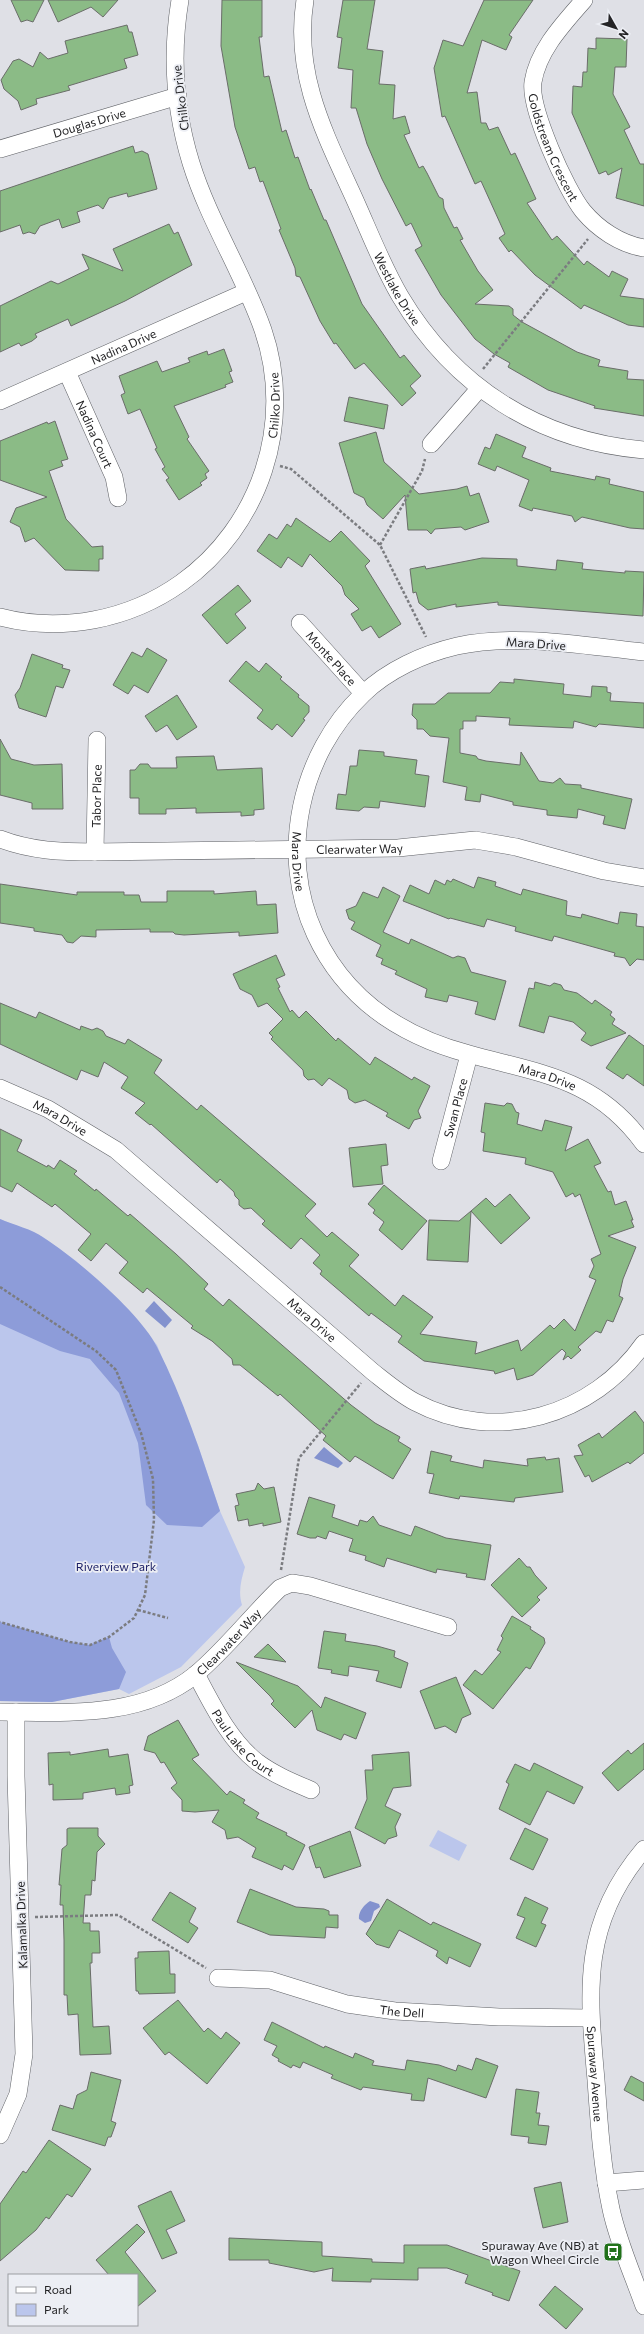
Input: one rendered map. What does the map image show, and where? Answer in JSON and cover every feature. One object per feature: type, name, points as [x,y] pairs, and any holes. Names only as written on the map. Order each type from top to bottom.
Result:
[{"type":"street","name":"Chilko Drive","points":[[0,617],[45,624],[89,621],[126,611],[167,592],[203,566],[229,538],[255,494],[267,460],[274,411],[272,369],[262,329],[196,178],[184,138],[178,96],[175,52],[180,0]]},
{"type":"street","name":"Westlake Drive","points":[[305,0],[304,61],[313,104],[324,132],[399,295],[433,343],[521,414],[556,431],[608,445],[644,450]]},
{"type":"street","name":"Goldstream Crescent","points":[[584,0],[553,37],[542,56],[533,80],[534,106],[542,129],[572,194],[582,210],[611,236],[625,243],[644,248]]},
{"type":"street","name":"Douglas Drive","points":[[0,149],[178,96]]},
{"type":"street","name":"Nadina Drive","points":[[0,401],[246,292]]},
{"type":"street","name":"Nadina Court","points":[[67,372],[114,477],[118,498]]},
{"type":"street","points":[[431,444],[479,381]]},
{"type":"street","name":"Monte Place","points":[[300,623],[363,693]]},
{"type":"street","name":"Mara Drive","points":[[642,1137],[608,1106],[570,1083],[541,1072],[469,1055],[429,1042],[399,1028],[378,1013],[350,987],[330,961],[312,926],[302,893],[296,851],[299,814],[311,772],[333,731],[363,693],[387,676],[423,657],[456,646],[478,642],[522,641],[644,652]]},
{"type":"street","name":"Tabor Place","points":[[95,852],[97,740]]},
{"type":"street","name":"Clearwater Way","points":[[0,839],[40,850],[95,852],[296,851],[398,848],[455,841],[489,841],[604,871],[644,878]]},
{"type":"street","name":"Swan Place","points":[[441,1161],[469,1055]]},
{"type":"street","name":"Mara Drive","points":[[0,1088],[54,1112],[116,1150],[379,1376],[406,1396],[433,1410],[470,1420],[489,1422],[530,1418],[550,1413],[571,1406],[599,1389],[626,1366],[644,1343]]},
{"type":"street","points":[[280,1588],[292,1583],[301,1584],[448,1627]]},
{"type":"street","name":"Clearwater Way","points":[[8,1712],[113,1710],[166,1692],[196,1674],[280,1588]]},
{"type":"street","name":"Paul Lake Court","points":[[196,1674],[226,1726],[249,1755],[273,1773],[311,1790]]},
{"type":"street","name":"Kalamalka Drive","points":[[0,2135],[18,2094],[24,2054],[16,1776],[8,1712]]},
{"type":"street","name":"Spuraway Avenue","points":[[644,1849],[615,1893],[599,1929],[590,1970],[590,2018],[606,2183],[615,2225],[644,2306]]},
{"type":"street","name":"The Dell","points":[[218,1978],[270,1980],[347,2004],[395,2010],[499,2017],[590,2018]]},
{"type":"street","points":[[606,2183],[644,2180]]},
{"type":"path","points":[[479,381],[590,237]]},
{"type":"path","points":[[267,460],[291,470],[380,546],[422,631]]},
{"type":"path","points":[[380,546],[418,477]]},
{"type":"path","points":[[0,1287],[96,1351],[116,1370],[141,1433],[153,1479],[154,1520],[145,1595],[134,1618],[109,1636],[90,1645],[70,1642],[0,1622]]},
{"type":"path","points":[[280,1588],[282,1557],[299,1458],[356,1388]]},
{"type":"path","points":[[138,1610],[168,1618]]},
{"type":"path","points":[[47,1917],[118,1915],[202,1964],[218,1978]]},
{"type":"green space","name":"Riverview Park","points":[[0,1219],[43,1237],[76,1261],[129,1310],[157,1345],[198,1445],[220,1511],[245,1567],[240,1586],[242,1605],[181,1667],[129,1694],[119,1689],[52,1702],[0,1701]]},
{"type":"green space","points":[[438,1830],[467,1845],[459,1861],[429,1846]]},
{"type":"shaded area","points":[[0,1219],[39,1235],[73,1259],[123,1303],[149,1334],[157,1347],[184,1407],[220,1511],[202,1527],[167,1525],[146,1505],[138,1443],[119,1393],[90,1359],[60,1351],[0,1324]]},
{"type":"shaded area","points":[[154,1301],[172,1320],[165,1328],[145,1311]]},
{"type":"shaded area","points":[[324,1447],[343,1463],[338,1468],[314,1458]]},
{"type":"shaded area","points":[[0,1622],[70,1642],[89,1645],[109,1637],[112,1648],[126,1672],[119,1689],[52,1702],[0,1701]]},
{"type":"shaded area","points":[[370,1901],[379,1904],[380,1907],[374,1911],[371,1921],[365,1923],[359,1919],[359,1914]]},
{"type":"building","points":[[11,0],[44,0],[33,22],[27,20],[21,22]]},
{"type":"building","points":[[48,0],[118,0],[103,17],[91,7],[58,22]]},
{"type":"building","points":[[222,0],[262,0],[262,37],[259,37],[264,77],[269,76],[282,132],[286,130],[295,158],[298,157],[310,190],[311,189],[324,220],[326,220],[362,304],[400,358],[404,355],[421,376],[410,386],[416,393],[402,406],[364,363],[355,369],[336,343],[334,344],[320,321],[300,277],[296,276],[295,268],[279,230],[281,229],[263,181],[260,182],[255,167],[249,169],[235,127],[221,46]]},
{"type":"building","points":[[343,0],[375,0],[367,49],[383,51],[379,84],[395,85],[393,119],[405,116],[410,133],[404,135],[419,168],[423,166],[439,197],[443,199],[444,208],[454,228],[457,227],[463,239],[460,240],[478,271],[493,290],[475,304],[509,306],[513,309],[513,315],[522,322],[577,352],[600,360],[598,366],[628,371],[627,379],[644,380],[644,416],[594,408],[595,406],[548,390],[508,367],[510,363],[494,354],[475,339],[441,295],[415,250],[422,246],[411,223],[406,226],[382,179],[367,144],[356,108],[351,108],[353,70],[338,68],[342,38],[337,37]]},
{"type":"building","points":[[484,0],[533,0],[509,35],[512,37],[506,50],[482,40],[467,93],[477,92],[481,123],[486,123],[489,130],[498,127],[511,155],[515,153],[536,199],[527,203],[552,240],[557,236],[584,265],[587,261],[609,277],[612,271],[628,279],[620,296],[644,299],[644,327],[628,325],[584,305],[581,309],[535,275],[511,250],[509,252],[499,238],[505,234],[481,181],[475,184],[445,116],[442,117],[434,68],[443,40],[463,46]]},
{"type":"building","points":[[127,25],[129,32],[132,32],[138,55],[124,59],[127,68],[68,86],[70,90],[36,99],[37,104],[21,110],[18,101],[4,89],[1,80],[13,61],[19,59],[33,67],[40,52],[48,59],[68,53],[65,41]]},
{"type":"building","points":[[596,38],[627,39],[626,67],[615,67],[613,94],[630,127],[624,130],[640,164],[644,164],[644,206],[616,198],[622,168],[608,175],[606,171],[599,174],[572,113],[573,86],[582,87],[583,72],[587,72],[588,48],[596,49]]},
{"type":"building","points":[[133,146],[135,153],[142,151],[148,154],[157,189],[128,197],[127,193],[109,198],[103,209],[98,205],[77,212],[80,222],[62,228],[59,219],[40,226],[35,234],[29,232],[23,234],[20,225],[0,232],[0,191]]},
{"type":"building","points":[[169,224],[174,234],[178,232],[192,265],[125,301],[71,326],[68,319],[35,334],[37,337],[32,341],[21,346],[19,343],[0,352],[0,306],[51,281],[58,284],[89,269],[82,254],[123,271],[113,249]]},
{"type":"building","points":[[224,349],[232,371],[229,372],[233,382],[225,385],[226,387],[174,406],[189,437],[187,439],[209,471],[205,474],[207,478],[200,483],[202,485],[179,500],[166,480],[169,478],[162,469],[165,467],[155,449],[157,448],[140,409],[128,414],[121,395],[125,393],[119,376],[157,361],[162,372],[190,362],[188,358],[207,351],[208,355]]},
{"type":"building","points":[[349,397],[388,405],[384,429],[344,421]]},
{"type":"building","points":[[55,421],[68,459],[61,461],[63,466],[49,471],[66,519],[92,547],[103,546],[103,559],[99,559],[99,571],[65,570],[34,538],[25,542],[20,527],[10,522],[16,508],[47,497],[0,480],[0,441],[47,422],[48,424]]},
{"type":"building","points":[[376,432],[384,462],[419,494],[457,489],[467,486],[470,496],[479,493],[489,522],[465,530],[461,527],[435,529],[431,534],[427,530],[408,530],[405,495],[383,519],[367,505],[364,498],[354,493],[339,443]]},
{"type":"building","points":[[496,434],[526,447],[522,457],[551,468],[550,471],[595,480],[596,476],[610,479],[609,484],[644,492],[644,529],[630,528],[582,517],[575,522],[572,516],[533,508],[532,511],[519,506],[529,480],[497,466],[495,471],[478,464],[485,447],[490,449]]},
{"type":"building","points":[[296,518],[330,542],[341,531],[370,561],[365,566],[401,624],[379,638],[371,626],[362,631],[351,614],[359,609],[345,595],[342,586],[310,554],[302,567],[288,557],[281,568],[257,551],[269,534],[277,539],[287,524],[291,527]]},
{"type":"building","points":[[482,558],[517,559],[517,566],[556,570],[557,560],[583,563],[582,569],[625,573],[625,571],[644,572],[643,616],[498,605],[498,602],[456,607],[456,604],[428,610],[419,603],[416,592],[413,593],[410,569],[425,566],[426,569]]},
{"type":"building","points":[[238,585],[251,601],[235,614],[246,628],[227,644],[202,615]]},
{"type":"building","points":[[147,648],[167,660],[148,693],[134,685],[128,694],[113,685],[132,652],[142,657]]},
{"type":"building","points":[[32,654],[63,665],[62,668],[70,670],[63,688],[56,686],[46,717],[19,708],[15,695],[20,688]]},
{"type":"building","points":[[246,661],[259,672],[266,663],[282,677],[280,679],[299,695],[298,697],[309,706],[309,712],[303,719],[305,720],[292,737],[277,724],[272,730],[257,718],[263,710],[229,681]]},
{"type":"building","points":[[514,679],[564,684],[563,694],[591,697],[592,686],[607,687],[607,692],[611,693],[610,701],[644,703],[644,728],[599,724],[596,727],[574,721],[573,728],[509,725],[510,718],[476,716],[476,721],[463,721],[463,729],[460,729],[460,753],[476,756],[478,759],[486,761],[520,765],[521,752],[539,781],[553,783],[560,778],[565,784],[581,785],[581,788],[632,799],[625,829],[603,824],[605,816],[578,809],[577,818],[547,815],[547,810],[513,805],[513,802],[481,794],[480,802],[465,800],[467,787],[443,782],[449,738],[430,736],[423,729],[417,729],[417,720],[412,715],[413,704],[435,704],[448,693],[490,693],[500,682],[514,683]]},
{"type":"building","points":[[177,695],[197,727],[177,740],[167,725],[156,732],[145,716]]},
{"type":"building","points":[[0,739],[11,759],[34,765],[62,764],[63,809],[32,809],[32,803],[0,795]]},
{"type":"building","points":[[359,750],[384,752],[384,756],[417,760],[415,774],[429,776],[425,807],[380,801],[379,808],[364,807],[359,811],[336,809],[338,794],[346,795],[350,766],[357,766]]},
{"type":"building","points":[[214,756],[217,770],[262,768],[264,809],[254,810],[254,815],[241,816],[241,812],[196,813],[196,808],[166,809],[166,814],[139,814],[139,798],[130,798],[130,770],[135,770],[140,764],[148,764],[151,768],[177,768],[176,757]]},
{"type":"building","points":[[478,877],[496,882],[495,886],[521,895],[523,889],[567,901],[566,915],[581,918],[582,914],[618,924],[620,912],[637,914],[636,926],[644,927],[644,960],[637,959],[630,966],[625,958],[614,956],[615,953],[554,936],[552,941],[515,931],[516,927],[487,919],[484,927],[449,919],[403,901],[410,885],[429,894],[435,880],[445,885],[447,880],[451,882],[453,879],[474,888]]},
{"type":"building","points":[[0,884],[77,895],[77,892],[124,892],[124,895],[139,895],[141,902],[167,902],[167,891],[214,891],[214,894],[256,891],[257,905],[276,904],[278,933],[239,936],[239,932],[184,935],[175,934],[173,932],[150,932],[150,929],[96,930],[96,937],[81,936],[73,943],[67,942],[62,935],[34,931],[34,928],[0,923]]},
{"type":"building","points":[[383,887],[400,896],[383,932],[409,944],[411,939],[453,958],[458,956],[465,958],[471,972],[506,981],[495,1020],[475,1014],[478,1002],[449,995],[447,1002],[425,997],[427,989],[395,974],[397,971],[381,964],[383,959],[376,956],[381,945],[351,929],[355,922],[349,919],[346,910],[356,906],[363,892],[378,898]]},
{"type":"building","points":[[276,955],[285,975],[276,979],[280,987],[278,988],[290,1012],[292,1010],[299,1018],[306,1011],[336,1041],[338,1038],[370,1065],[375,1057],[412,1080],[414,1077],[430,1086],[418,1111],[421,1118],[414,1120],[409,1129],[386,1116],[388,1113],[365,1100],[355,1103],[349,1099],[347,1090],[329,1078],[322,1086],[314,1079],[308,1080],[304,1076],[303,1070],[271,1039],[273,1037],[269,1033],[283,1019],[267,1003],[258,1007],[252,995],[240,989],[233,974]]},
{"type":"building","points":[[535,982],[550,986],[554,983],[561,985],[564,990],[577,993],[592,1004],[595,1000],[612,1012],[610,1015],[615,1019],[612,1024],[626,1033],[591,1046],[581,1040],[586,1033],[573,1022],[549,1016],[544,1033],[519,1026],[529,988],[534,989]]},
{"type":"building","points":[[0,1003],[36,1018],[39,1012],[80,1030],[81,1026],[92,1030],[97,1028],[103,1031],[106,1036],[125,1044],[128,1039],[162,1060],[154,1073],[197,1110],[201,1105],[316,1204],[305,1216],[327,1237],[332,1232],[359,1255],[349,1266],[395,1306],[403,1295],[433,1317],[420,1334],[477,1342],[475,1354],[518,1340],[521,1351],[550,1325],[554,1329],[564,1319],[575,1331],[596,1280],[589,1277],[594,1266],[591,1259],[601,1254],[580,1194],[575,1197],[573,1193],[566,1197],[553,1172],[525,1164],[526,1158],[483,1151],[485,1133],[481,1132],[485,1103],[504,1106],[507,1103],[512,1104],[516,1112],[519,1113],[517,1124],[542,1131],[545,1120],[572,1127],[565,1151],[588,1139],[601,1163],[594,1166],[608,1192],[611,1191],[615,1205],[626,1201],[633,1220],[631,1220],[634,1227],[608,1236],[636,1247],[623,1279],[619,1296],[623,1298],[613,1322],[607,1320],[601,1333],[596,1331],[578,1347],[581,1350],[571,1359],[568,1356],[563,1360],[566,1353],[562,1349],[533,1375],[517,1380],[514,1368],[495,1374],[494,1371],[424,1361],[398,1342],[402,1336],[371,1313],[369,1316],[320,1274],[322,1271],[313,1263],[320,1255],[301,1238],[291,1249],[262,1224],[265,1221],[251,1208],[244,1209],[239,1205],[239,1200],[235,1196],[234,1192],[220,1179],[217,1183],[151,1124],[150,1125],[135,1113],[145,1103],[121,1088],[128,1077],[104,1062],[98,1077],[81,1070],[77,1080],[0,1044]]},
{"type":"building","points":[[629,1035],[644,1046],[644,1086],[627,1074],[623,1079],[606,1068]]},
{"type":"building","points":[[0,1129],[22,1140],[17,1151],[47,1167],[48,1165],[54,1169],[60,1160],[77,1171],[74,1174],[95,1191],[96,1189],[128,1216],[130,1214],[176,1254],[208,1284],[204,1289],[223,1306],[229,1299],[351,1405],[375,1423],[400,1437],[398,1441],[411,1449],[393,1479],[355,1456],[350,1462],[323,1440],[326,1436],[280,1394],[278,1396],[240,1365],[233,1365],[232,1359],[212,1341],[191,1328],[193,1326],[147,1288],[143,1293],[119,1273],[128,1262],[106,1243],[91,1261],[78,1250],[91,1234],[55,1204],[52,1207],[17,1183],[12,1192],[0,1186]]},
{"type":"building","points":[[386,1144],[388,1165],[381,1166],[383,1184],[353,1187],[349,1148]]},
{"type":"building","points":[[384,1185],[427,1221],[402,1250],[379,1230],[384,1222],[373,1213],[375,1210],[368,1204]]},
{"type":"building","points":[[510,1194],[530,1218],[501,1244],[471,1211],[486,1198],[495,1207]]},
{"type":"building","points":[[471,1211],[468,1262],[427,1260],[429,1220],[459,1221]]},
{"type":"building","points":[[635,1411],[644,1423],[644,1453],[630,1464],[628,1462],[592,1482],[589,1475],[585,1477],[574,1456],[583,1455],[578,1445],[599,1433],[602,1438]]},
{"type":"building","points":[[431,1451],[452,1456],[450,1461],[483,1468],[484,1460],[528,1466],[527,1459],[545,1457],[546,1460],[559,1458],[563,1492],[515,1498],[514,1502],[460,1496],[459,1499],[429,1493],[434,1474],[427,1473]]},
{"type":"building","points":[[258,1483],[264,1489],[274,1487],[281,1522],[263,1526],[263,1523],[249,1526],[248,1519],[238,1521],[235,1506],[239,1505],[236,1494],[255,1490]]},
{"type":"building","points":[[309,1497],[335,1505],[332,1517],[358,1526],[360,1520],[367,1522],[373,1516],[379,1525],[411,1536],[415,1526],[446,1538],[491,1545],[485,1580],[466,1577],[467,1574],[437,1569],[436,1573],[387,1558],[384,1567],[365,1560],[366,1556],[349,1551],[353,1539],[329,1531],[326,1539],[317,1536],[316,1538],[310,1538],[297,1534]]},
{"type":"building","points":[[519,1558],[527,1567],[530,1567],[547,1588],[537,1597],[540,1600],[522,1617],[491,1585]]},
{"type":"building","points":[[512,1616],[531,1627],[530,1629],[544,1638],[545,1643],[530,1669],[526,1667],[493,1709],[463,1685],[475,1670],[482,1675],[501,1652],[497,1650],[503,1638],[501,1636]]},
{"type":"building","points":[[324,1631],[346,1634],[345,1641],[377,1646],[395,1651],[394,1657],[408,1663],[401,1688],[376,1681],[379,1671],[349,1666],[348,1676],[331,1673],[332,1670],[318,1668]]},
{"type":"building","points":[[268,1644],[286,1662],[254,1657]]},
{"type":"building","points":[[236,1662],[298,1686],[321,1708],[325,1697],[366,1713],[356,1739],[344,1734],[341,1740],[317,1730],[312,1710],[295,1728],[271,1704],[274,1701],[270,1696]]},
{"type":"building","points":[[456,1677],[471,1714],[462,1718],[456,1733],[445,1726],[435,1729],[420,1691]]},
{"type":"building","points":[[178,1720],[199,1755],[192,1759],[227,1795],[230,1791],[245,1800],[243,1803],[259,1813],[256,1818],[287,1833],[286,1835],[305,1845],[293,1870],[284,1865],[282,1870],[252,1857],[256,1848],[238,1837],[227,1839],[225,1830],[212,1822],[219,1810],[195,1812],[182,1811],[182,1800],[171,1788],[177,1783],[164,1762],[161,1763],[155,1753],[144,1750],[148,1736]]},
{"type":"building","points":[[644,1743],[644,1769],[618,1791],[602,1773],[628,1750],[631,1754]]},
{"type":"building","points":[[108,1749],[109,1757],[128,1754],[133,1785],[129,1786],[130,1793],[116,1795],[115,1788],[83,1793],[83,1799],[53,1800],[53,1784],[49,1785],[48,1753],[70,1752],[70,1755]]},
{"type":"building","points":[[409,1752],[411,1786],[393,1788],[385,1806],[401,1814],[395,1827],[397,1836],[388,1839],[385,1844],[355,1828],[367,1799],[365,1770],[373,1770],[372,1755]]},
{"type":"building","points":[[534,1763],[583,1787],[574,1804],[547,1791],[530,1825],[499,1809],[509,1784],[506,1782],[515,1764],[530,1771]]},
{"type":"building","points":[[98,1828],[98,1836],[105,1844],[97,1852],[95,1881],[92,1880],[91,1895],[85,1895],[83,1923],[90,1923],[90,1931],[99,1931],[100,1953],[92,1953],[92,1963],[90,1963],[93,2027],[109,2026],[111,2054],[80,2055],[78,2014],[68,2015],[67,1995],[64,1995],[63,1905],[60,1905],[61,1885],[59,1885],[62,1849],[67,1845],[67,1829]]},
{"type":"building","points":[[525,1828],[548,1839],[533,1870],[510,1859]]},
{"type":"building","points":[[350,1831],[361,1866],[324,1878],[320,1867],[316,1868],[309,1847]]},
{"type":"building","points":[[250,1889],[296,1907],[324,1909],[329,1911],[329,1915],[338,1915],[338,1928],[326,1927],[325,1938],[270,1935],[237,1922]]},
{"type":"building","points":[[170,1892],[196,1908],[189,1922],[198,1928],[188,1943],[152,1920]]},
{"type":"building","points":[[525,1897],[548,1908],[541,1923],[546,1925],[536,1947],[516,1938],[525,1918],[517,1915]]},
{"type":"building","points":[[387,1899],[431,1925],[433,1922],[481,1944],[470,1967],[449,1957],[447,1964],[436,1956],[438,1951],[399,1930],[389,1948],[376,1944],[366,1934]]},
{"type":"building","points":[[169,1951],[170,1974],[175,1974],[175,1993],[139,1994],[138,1991],[136,1991],[135,1958],[138,1958],[138,1952]]},
{"type":"building","points":[[178,2000],[204,2032],[208,2028],[221,2039],[226,2032],[240,2043],[207,2084],[169,2052],[165,2055],[143,2028]]},
{"type":"building","points":[[272,2022],[324,2048],[325,2046],[353,2058],[355,2053],[374,2061],[372,2065],[405,2070],[407,2060],[439,2065],[456,2071],[458,2065],[472,2070],[476,2058],[498,2066],[486,2098],[428,2078],[424,2101],[411,2100],[412,2094],[363,2087],[361,2090],[331,2078],[333,2075],[303,2062],[300,2068],[293,2065],[291,2068],[278,2061],[279,2059],[272,2055],[277,2046],[264,2040]]},
{"type":"building","points":[[91,2072],[121,2080],[111,2121],[116,2123],[111,2137],[108,2137],[105,2146],[52,2130],[60,2105],[73,2109],[77,2095],[87,2090]]},
{"type":"building","points":[[631,2076],[644,2083],[644,2101],[624,2090]]},
{"type":"building","points":[[516,2089],[539,2092],[536,2113],[540,2113],[538,2125],[549,2126],[546,2145],[528,2143],[529,2137],[511,2135]]},
{"type":"building","points":[[49,2140],[91,2169],[72,2197],[67,2194],[49,2219],[46,2217],[36,2230],[0,2261],[0,2204],[23,2171],[26,2173]]},
{"type":"building","points":[[561,2182],[568,2222],[543,2228],[534,2188]]},
{"type":"building","points":[[171,2191],[185,2221],[166,2230],[177,2253],[162,2259],[138,2206]]},
{"type":"building","points":[[137,2224],[145,2232],[125,2252],[156,2291],[138,2306],[138,2274],[108,2274],[96,2260]]},
{"type":"building","points":[[229,2238],[322,2242],[322,2256],[372,2259],[372,2262],[404,2263],[404,2245],[447,2245],[520,2271],[509,2301],[492,2295],[493,2293],[465,2283],[468,2275],[447,2268],[418,2268],[418,2280],[371,2279],[371,2282],[332,2281],[333,2268],[314,2272],[269,2263],[269,2260],[229,2260]]},
{"type":"building","points":[[555,2286],[583,2309],[566,2329],[539,2305]]},
{"type":"place","name":"Spuraway Ave (NB) at Wagon Wheel Circle","points":[[613,2252]]}]
